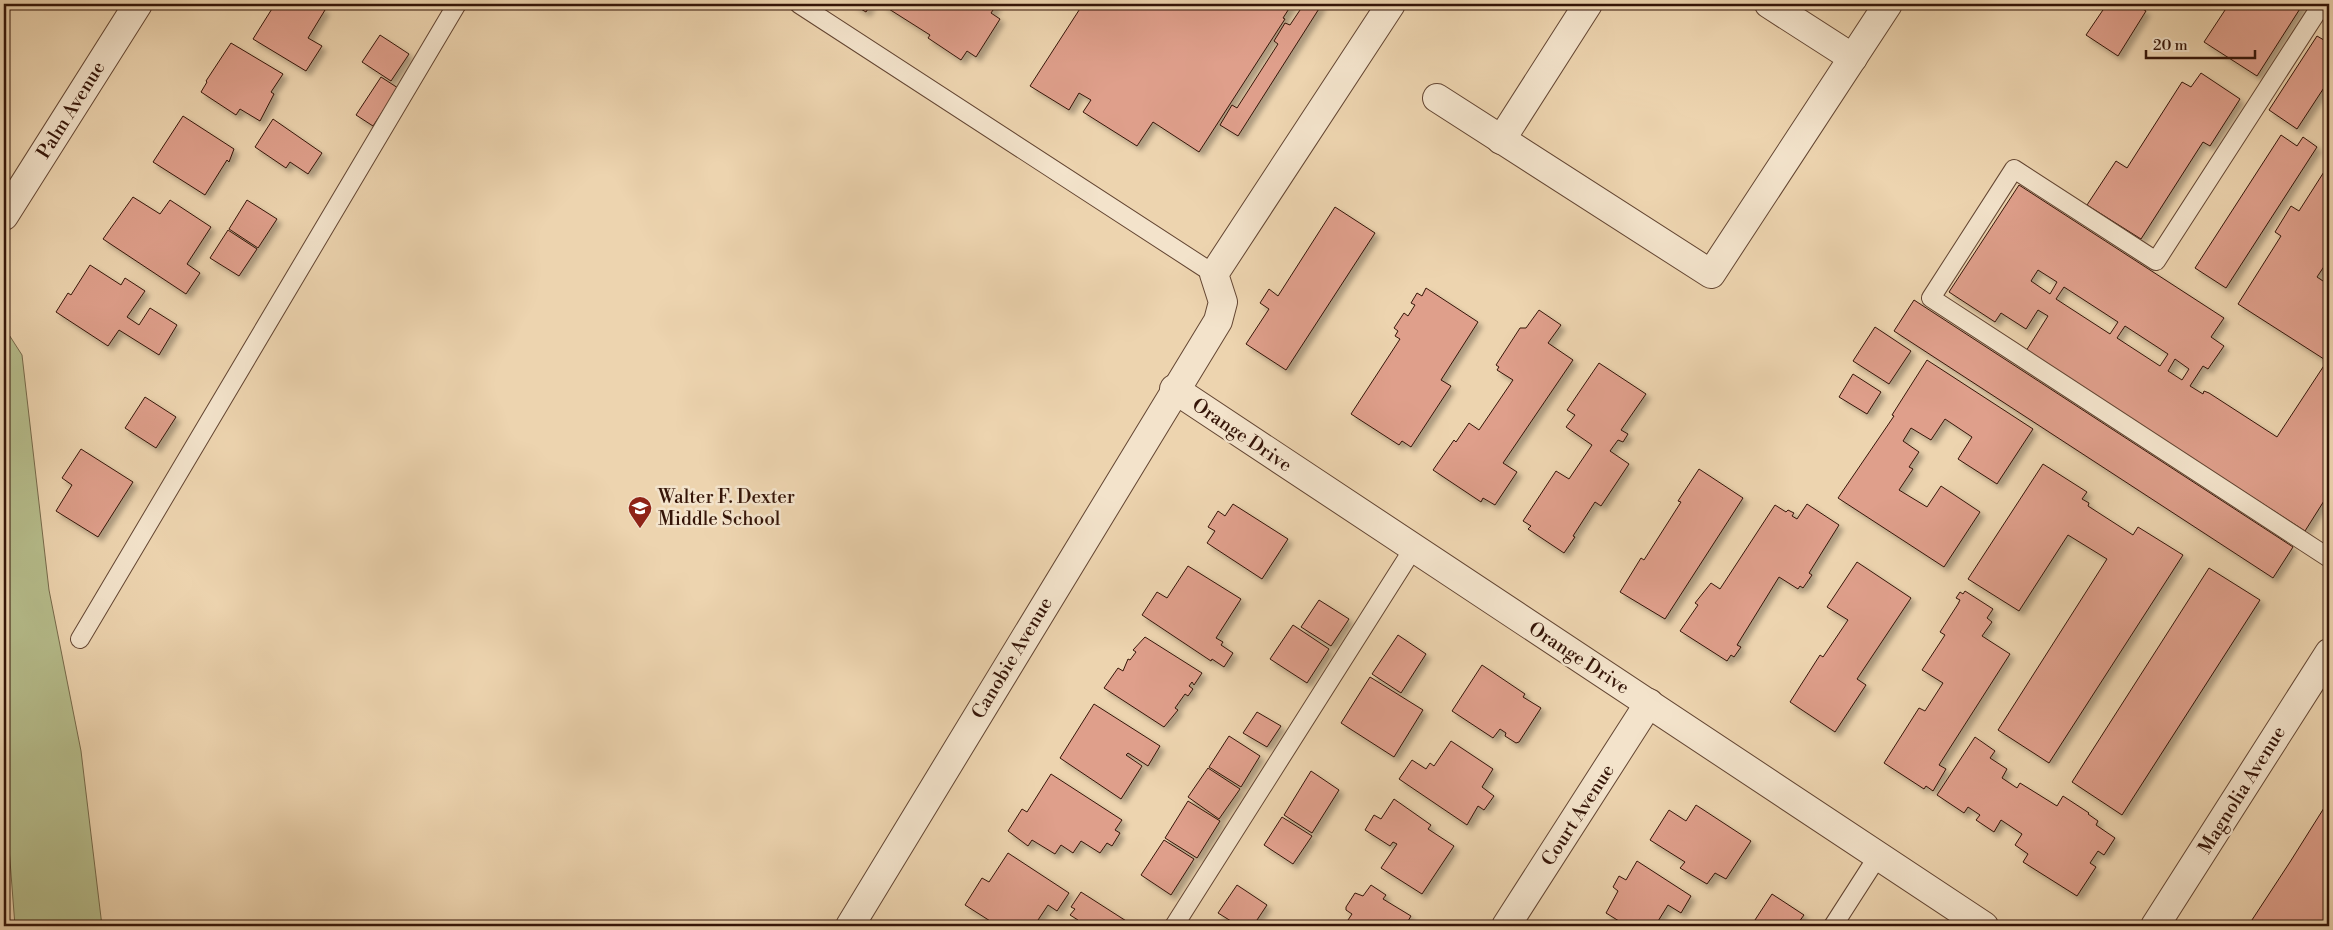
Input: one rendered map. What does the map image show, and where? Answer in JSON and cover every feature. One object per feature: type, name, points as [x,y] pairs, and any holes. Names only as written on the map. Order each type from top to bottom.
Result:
[{"type":"street","name":"Palm Avenue","points":[[4,216],[138,4]]},
{"type":"street","points":[[1214,274],[1391,4]]},
{"type":"street","points":[[1501,140],[1588,4]]},
{"type":"street","points":[[1769,4],[1852,58]]},
{"type":"street","points":[[1437,98],[1711,274],[1888,4]]},
{"type":"street","name":"Canobie Avenue","points":[[850,926],[1174,390],[1218,321],[1223,302],[1214,274]]},
{"type":"street","name":"Orange Drive","points":[[1174,390],[1984,926]]},
{"type":"street","name":"Magnolia Avenue","points":[[2155,926],[2329,653]]},
{"type":"street","name":"Court Avenue","points":[[1506,926],[1649,704]]},
{"type":"lane","points":[[80,639],[457,4]]},
{"type":"lane","points":[[799,4],[1214,274]]},
{"type":"lane","points":[[2322,4],[2156,261],[2014,169],[1931,298],[2329,558]]},
{"type":"lane","points":[[1174,926],[1413,549]]},
{"type":"lane","points":[[1833,926],[1878,856]]},
{"type":"green space","points":[[4,327],[22,355],[49,590],[81,751],[102,926],[15,926],[4,782]]},
{"type":"building","points":[[275,4],[315,4],[325,10],[308,38],[322,46],[306,71],[253,39]]},
{"type":"building","points":[[852,4],[871,4],[866,12]]},
{"type":"building","points":[[881,4],[997,4],[991,13],[1000,19],[976,57],[967,51],[961,60],[928,38],[930,35]]},
{"type":"building","points":[[1083,4],[1292,4],[1283,18],[1285,19],[1199,152],[1153,122],[1137,146],[1083,112],[1091,100],[1079,93],[1069,110],[1030,86]]},
{"type":"building","points":[[1304,4],[1322,4],[1238,136],[1220,125],[1232,105],[1237,108],[1278,44],[1274,41],[1285,23],[1290,25]]},
{"type":"building","points":[[2107,4],[2134,4],[2146,11],[2118,56],[2086,35]]},
{"type":"building","points":[[2229,4],[2243,6],[2245,4],[2303,4],[2257,76],[2204,42]]},
{"type":"building","points":[[380,35],[409,54],[391,81],[362,62]]},
{"type":"building","points":[[2317,36],[2329,43],[2329,80],[2297,129],[2269,110]]},
{"type":"building","points":[[231,43],[283,74],[271,92],[274,94],[260,121],[240,109],[236,115],[201,92]]},
{"type":"building","points":[[2201,73],[2240,99],[2210,146],[2203,142],[2141,239],[2087,205],[2116,161],[2127,168],[2182,82],[2191,87]]},
{"type":"building","points":[[381,77],[398,88],[373,126],[356,115]]},
{"type":"building","points":[[183,116],[234,149],[229,162],[227,160],[205,195],[153,162]]},
{"type":"building","points":[[273,119],[322,153],[308,174],[290,162],[286,168],[255,147]]},
{"type":"building","points":[[2281,135],[2297,146],[2303,137],[2317,147],[2226,288],[2195,268]]},
{"type":"building","points":[[2329,164],[2329,259],[2317,277],[2329,285],[2329,313],[2325,320],[2329,324],[2329,474],[2325,480],[2329,482],[2329,493],[2305,531],[2026,351],[2048,316],[2038,310],[2026,329],[2001,313],[1995,322],[1949,292],[2019,185],[2224,318],[2211,337],[2224,346],[2208,369],[2203,366],[2190,386],[2203,394],[2204,391],[2209,393],[2277,437],[2327,361],[2238,304],[2281,236],[2275,232],[2291,206],[2299,211]],"holes":[[[2038,270],[2057,282],[2050,294],[2031,281]],[[2064,287],[2118,322],[2110,334],[2056,299]],[[2125,326],[2168,354],[2160,366],[2117,338]],[[2175,359],[2189,369],[2182,380],[2168,371]]]},
{"type":"building","points":[[133,197],[160,214],[170,200],[211,227],[187,264],[200,273],[186,294],[103,239]]},
{"type":"building","points":[[247,200],[277,219],[258,248],[229,229]]},
{"type":"building","points":[[1335,207],[1375,233],[1286,370],[1246,344],[1269,309],[1260,303],[1269,289],[1278,296]]},
{"type":"building","points":[[228,230],[257,249],[239,276],[210,258]]},
{"type":"building","points":[[90,265],[121,285],[125,278],[145,291],[127,317],[139,325],[150,308],[177,325],[159,355],[119,330],[108,346],[56,312],[68,293],[71,295]]},
{"type":"building","points":[[1426,288],[1478,322],[1441,380],[1451,386],[1411,447],[1402,441],[1399,445],[1351,414],[1400,339],[1395,336],[1398,331],[1394,328],[1404,313],[1408,316],[1415,305],[1411,303],[1417,293],[1422,296]]},
{"type":"building","points":[[1914,300],[2293,547],[2273,578],[1894,331]]},
{"type":"building","points":[[1539,310],[1561,325],[1548,343],[1573,360],[1503,463],[1517,472],[1495,505],[1483,498],[1481,502],[1433,470],[1454,440],[1456,442],[1469,423],[1479,430],[1513,380],[1497,370],[1499,367],[1496,365],[1520,328],[1526,328]]},
{"type":"building","points":[[1875,327],[1911,351],[1889,384],[1853,361]]},
{"type":"building","points":[[1927,360],[2033,429],[1997,484],[1958,459],[1972,437],[1945,419],[1931,440],[1911,428],[1903,441],[1919,452],[1909,467],[1913,469],[1899,490],[1927,507],[1941,486],[1980,512],[1944,567],[1838,498],[1894,416],[1892,415]]},
{"type":"building","points":[[1599,363],[1646,394],[1621,430],[1628,434],[1623,442],[1618,440],[1610,451],[1629,464],[1601,506],[1595,502],[1564,553],[1528,529],[1531,526],[1523,521],[1556,471],[1569,479],[1592,445],[1566,427],[1575,415],[1567,410]]},
{"type":"building","points":[[1853,374],[1881,392],[1867,414],[1839,397]]},
{"type":"building","points":[[145,397],[176,417],[156,448],[125,428]]},
{"type":"building","points":[[81,449],[133,482],[98,537],[56,511],[72,485],[62,478]]},
{"type":"building","points":[[2043,464],[2087,492],[2082,499],[2089,503],[2088,506],[2133,535],[2138,527],[2183,555],[2049,763],[1998,730],[2107,559],[2068,535],[2019,611],[1968,579]]},
{"type":"building","points":[[1699,469],[1743,498],[1665,619],[1620,592],[1641,558],[1644,560],[1681,502],[1678,501]]},
{"type":"building","points":[[1233,504],[1288,539],[1262,579],[1207,543],[1215,531],[1208,527],[1218,511],[1225,516]]},
{"type":"building","points":[[1807,504],[1839,525],[1809,573],[1812,575],[1803,588],[1800,586],[1798,589],[1779,577],[1737,645],[1741,647],[1734,657],[1731,655],[1727,661],[1680,631],[1698,605],[1695,603],[1711,583],[1720,589],[1775,505],[1786,512],[1788,510],[1794,513],[1792,516],[1797,519]]},
{"type":"building","points":[[1857,562],[1911,598],[1857,679],[1866,685],[1835,732],[1790,702],[1820,655],[1823,657],[1848,620],[1827,607]]},
{"type":"building","points":[[1188,566],[1241,599],[1216,638],[1223,642],[1221,645],[1233,653],[1224,667],[1212,659],[1211,661],[1142,615],[1157,592],[1167,598]]},
{"type":"building","points":[[2209,568],[2260,600],[2122,815],[2072,782]]},
{"type":"building","points":[[1965,591],[1993,609],[1987,618],[1992,622],[1982,636],[2010,654],[1939,765],[1946,769],[1933,791],[1926,786],[1924,789],[1884,763],[1919,708],[1925,711],[1943,683],[1922,670],[1945,635],[1940,632],[1960,600],[1956,598],[1960,592],[1963,594]]},
{"type":"building","points":[[1319,600],[1349,619],[1331,646],[1301,627]]},
{"type":"building","points":[[1293,625],[1329,649],[1307,683],[1270,659]]},
{"type":"building","points":[[1398,635],[1426,654],[1401,693],[1372,674]]},
{"type":"building","points":[[1145,637],[1202,673],[1194,685],[1192,682],[1189,686],[1193,689],[1188,696],[1185,694],[1175,708],[1178,710],[1164,727],[1104,688],[1118,668],[1123,671],[1128,659],[1130,660],[1136,652],[1133,650]]},
{"type":"building","points":[[1482,665],[1525,694],[1523,697],[1541,708],[1519,742],[1516,743],[1505,736],[1506,733],[1500,729],[1493,738],[1452,711]]},
{"type":"building","points":[[1370,677],[1423,710],[1394,757],[1341,723]]},
{"type":"building","points":[[1094,704],[1160,746],[1148,766],[1128,753],[1126,755],[1142,766],[1121,799],[1060,758]]},
{"type":"building","points":[[1257,712],[1281,726],[1267,747],[1243,733]]},
{"type":"building","points":[[1229,736],[1260,756],[1241,787],[1209,767]]},
{"type":"building","points":[[1975,737],[1995,751],[1990,758],[2007,769],[2002,778],[2017,788],[2020,783],[2057,806],[2063,796],[2089,813],[2098,821],[2096,825],[2115,838],[2104,855],[2098,851],[2090,863],[2096,867],[2077,896],[2023,862],[2028,854],[2015,845],[2022,834],[2001,820],[1994,832],[1976,820],[1980,815],[1968,807],[1964,813],[1937,795]]},
{"type":"building","points":[[1451,741],[1493,769],[1482,787],[1494,796],[1484,810],[1478,806],[1467,825],[1399,779],[1412,760],[1426,769],[1430,763],[1434,766]]},
{"type":"building","points":[[1208,768],[1240,789],[1219,819],[1188,797]]},
{"type":"building","points":[[1311,771],[1339,790],[1312,833],[1284,815]]},
{"type":"building","points":[[1051,774],[1122,820],[1115,830],[1120,833],[1112,846],[1107,843],[1100,853],[1081,841],[1073,853],[1061,845],[1055,854],[1032,840],[1028,846],[1008,831],[1022,809],[1027,812]]},
{"type":"building","points":[[1394,799],[1431,825],[1428,829],[1454,846],[1422,894],[1381,868],[1397,844],[1393,842],[1390,846],[1365,830],[1374,815],[1381,819]]},
{"type":"building","points":[[2329,800],[2329,926],[2248,926],[2290,862]]},
{"type":"building","points":[[1188,801],[1220,821],[1197,858],[1165,838]]},
{"type":"building","points":[[1696,805],[1751,841],[1726,879],[1715,873],[1707,884],[1680,868],[1685,862],[1650,840],[1669,810],[1686,821]]},
{"type":"building","points":[[1282,817],[1312,836],[1293,864],[1264,845]]},
{"type":"building","points":[[1164,840],[1194,859],[1171,895],[1141,875]]},
{"type":"building","points":[[1008,853],[1069,893],[1057,911],[1048,905],[1034,926],[998,926],[965,905],[982,878],[989,882]]},
{"type":"building","points":[[1637,861],[1691,896],[1681,913],[1668,905],[1655,926],[1627,926],[1606,913],[1618,891],[1613,887],[1619,876],[1626,880]]},
{"type":"building","points":[[1237,885],[1267,905],[1253,926],[1239,926],[1218,913]]},
{"type":"building","points":[[1371,885],[1386,895],[1383,899],[1411,916],[1405,926],[1344,926],[1352,914],[1346,910],[1346,907],[1355,893],[1363,896]]},
{"type":"building","points":[[1081,892],[1134,926],[1073,926],[1078,920],[1070,915],[1075,909],[1071,907]]},
{"type":"building","points":[[1772,894],[1804,915],[1796,926],[1758,926],[1753,923]]},
{"type":"place","name":"Walter F. Dexter Middle School","points":[[640,529]]}]
